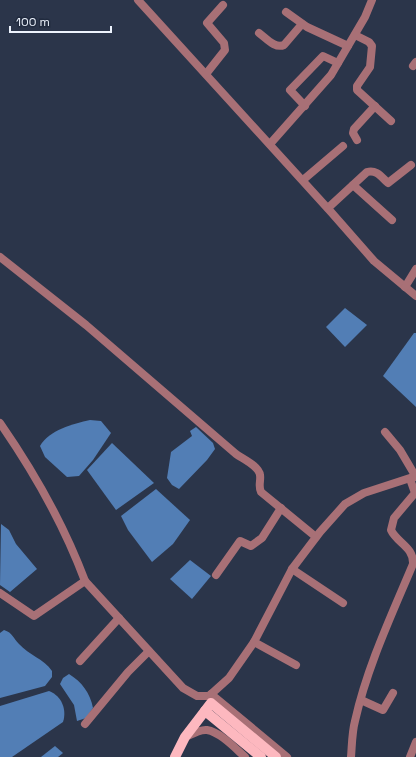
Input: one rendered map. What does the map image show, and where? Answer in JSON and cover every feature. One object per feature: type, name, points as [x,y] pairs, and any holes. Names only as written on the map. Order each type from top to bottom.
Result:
[{"type":"main road","points":[[175,757],[185,737],[209,701]]},
{"type":"main road","points":[[209,701],[261,757]]},
{"type":"main road","points":[[209,701],[276,757]]},
{"type":"street","points":[[138,0],[303,180],[374,261],[416,296]]},
{"type":"street","points":[[270,144],[331,75],[355,34],[372,0]]},
{"type":"street","points":[[206,74],[225,50],[224,43],[207,23],[223,5]]},
{"type":"street","points":[[286,12],[302,24],[348,46]]},
{"type":"street","points":[[259,33],[276,46],[281,46],[284,45],[302,24]]},
{"type":"street","points":[[355,34],[369,42],[372,46],[370,67],[356,88],[391,121]]},
{"type":"street","points":[[305,106],[290,90],[323,56],[338,63]]},
{"type":"street","points":[[357,140],[353,133],[354,129],[375,106]]},
{"type":"street","points":[[303,180],[343,146]]},
{"type":"street","points":[[328,208],[370,171],[381,176],[386,183],[390,183],[411,165]]},
{"type":"street","points":[[353,185],[392,220]]},
{"type":"street","points":[[0,257],[86,325],[236,454],[258,470],[261,476],[259,490],[316,537]]},
{"type":"street","points":[[405,287],[416,269]]},
{"type":"street","points":[[0,423],[44,491],[75,555],[85,581],[183,688],[209,701],[287,757]]},
{"type":"street","points":[[351,757],[355,722],[361,700],[387,624],[413,564],[414,557],[390,530],[394,518],[415,492],[414,477],[400,450],[385,432]]},
{"type":"street","points":[[209,701],[229,678],[254,642],[292,569],[316,537],[345,504],[364,493],[414,477]]},
{"type":"street","points":[[216,575],[240,541],[251,546],[260,541],[281,508]]},
{"type":"street","points":[[292,569],[343,603]]},
{"type":"street","points":[[0,593],[34,616],[85,581]]},
{"type":"street","points":[[80,661],[119,618]]},
{"type":"street","points":[[254,642],[296,665]]},
{"type":"street","points":[[85,724],[128,672],[149,651]]},
{"type":"street","points":[[361,700],[382,710],[393,693]]},
{"type":"street","points":[[185,737],[198,731],[207,730],[224,739],[245,757]]},
{"type":"street","points":[[410,757],[416,742]]},
{"type":"water","points":[[345,308],[367,325],[345,347],[326,327]]},
{"type":"water","points":[[414,333],[416,333],[416,407],[383,376]]},
{"type":"water","points":[[90,420],[101,421],[111,433],[93,460],[79,476],[67,477],[45,457],[40,446],[44,440],[62,428]]},
{"type":"water","points":[[196,427],[213,443],[215,449],[207,460],[179,489],[172,485],[167,478],[171,452],[192,436],[190,431]]},
{"type":"water","points":[[112,443],[154,483],[116,510],[87,470]]},
{"type":"water","points":[[156,489],[190,520],[173,544],[152,562],[128,530],[121,516]]},
{"type":"water","points":[[1,524],[9,530],[16,544],[37,569],[10,592],[0,585]]},
{"type":"water","points":[[190,560],[211,576],[192,599],[170,579]]},
{"type":"water","points":[[4,630],[13,636],[23,648],[45,663],[52,671],[52,677],[45,686],[0,698],[0,633]]},
{"type":"water","points":[[69,674],[85,688],[90,697],[93,708],[86,718],[77,721],[74,705],[60,684],[63,678]]},
{"type":"water","points":[[49,691],[57,696],[64,708],[63,722],[12,757],[0,757],[0,706]]},
{"type":"water","points":[[55,746],[63,753],[58,757],[41,757]]}]
